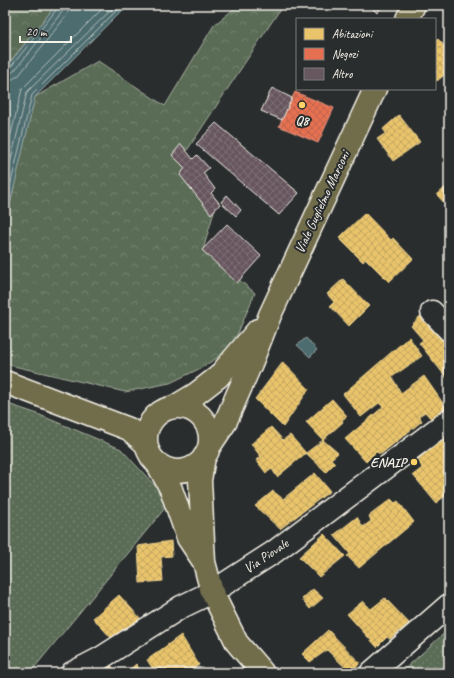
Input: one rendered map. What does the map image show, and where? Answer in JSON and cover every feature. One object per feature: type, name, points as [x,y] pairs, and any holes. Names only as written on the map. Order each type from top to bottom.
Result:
[{"type":"main road","points":[[408,18],[414,5]]},
{"type":"main road","name":"Viale Guglielmo Marconi","points":[[263,673],[237,643],[212,592],[204,562],[200,480],[206,452],[225,423],[270,315],[375,90]]},
{"type":"main road","name":"Viale Guglielmo Marconi","points":[[176,406],[218,377],[270,315]]},
{"type":"main road","points":[[5,382],[129,429],[146,444]]},
{"type":"main road","points":[[67,406],[130,417],[153,418]]},
{"type":"main road","points":[[176,406],[186,407],[195,411],[203,418],[208,427],[210,437],[206,452],[196,465],[187,469],[176,471],[157,463],[150,454],[146,444],[146,434],[148,426],[153,418],[167,408],[176,406]]},
{"type":"main road","name":"Viale Guglielmo Marconi","points":[[157,463],[171,489],[188,538],[204,562]]},
{"type":"street","points":[[432,312],[449,330]]},
{"type":"street","name":"Via Piovale","points":[[72,673],[100,658],[181,607],[212,592],[274,552],[449,420]]},
{"type":"street","points":[[371,673],[449,605]]},
{"type":"green space","points":[[5,5],[56,5],[5,69]]},
{"type":"green space","points":[[239,5],[283,5],[180,161],[215,208],[203,250],[255,293],[231,349],[201,368],[170,383],[125,392],[5,364],[5,226],[35,97],[98,61],[165,106],[214,25]]},
{"type":"green space","points":[[5,403],[35,413],[121,449],[170,502],[30,673],[5,673]]},
{"type":"green space","points":[[449,629],[449,673],[400,673]]},
{"type":"water","points":[[56,5],[134,5],[118,14],[35,97],[5,226],[5,69]]},
{"type":"water","points":[[306,338],[317,350],[310,357],[297,345]]},
{"type":"building: Abitazioni","points":[[438,39],[449,51],[449,71],[437,81],[436,80],[436,40]]},
{"type":"building: Abitazioni","points":[[399,115],[420,142],[393,161],[377,139],[386,133],[383,129]]},
{"type":"building: Abitazioni","points":[[449,184],[449,208],[437,195]]},
{"type":"building: Abitazioni","points":[[365,213],[391,240],[393,238],[413,259],[389,282],[366,259],[363,262],[339,238]]},
{"type":"building: Abitazioni","points":[[343,279],[369,306],[349,326],[330,306],[334,302],[327,294]]},
{"type":"building: Abitazioni","points":[[422,314],[449,342],[449,381],[419,343],[423,340],[411,326]]},
{"type":"building: Abitazioni","points":[[409,337],[422,356],[392,377],[401,393],[424,376],[447,409],[433,421],[425,412],[419,416],[422,421],[381,454],[376,452],[366,462],[345,439],[383,407],[379,403],[361,417],[343,394]]},
{"type":"building: Abitazioni","points":[[283,362],[309,389],[283,427],[255,399]]},
{"type":"building: Abitazioni","points":[[332,399],[347,416],[342,420],[343,422],[323,440],[306,422]]},
{"type":"building: Abitazioni","points":[[271,427],[283,440],[290,435],[306,453],[277,477],[272,469],[266,473],[256,460],[261,457],[251,444]]},
{"type":"building: Abitazioni","points":[[449,435],[449,493],[436,503],[413,475],[422,468],[418,459]]},
{"type":"building: Abitazioni","points":[[323,440],[338,453],[331,459],[335,463],[326,472],[306,453]]},
{"type":"building: Abitazioni","points":[[315,473],[330,491],[280,529],[255,506],[273,491],[283,499]]},
{"type":"building: Abitazioni","points":[[391,499],[395,503],[398,501],[414,522],[359,568],[347,556],[350,554],[334,535],[357,517],[363,527],[371,521],[369,516]]},
{"type":"building: Abitazioni","points":[[324,534],[345,556],[319,577],[299,557]]},
{"type":"building: Abitazioni","points":[[171,541],[172,556],[161,557],[163,581],[140,583],[138,546]]},
{"type":"building: Abitazioni","points":[[313,589],[323,598],[310,609],[302,599]]},
{"type":"building: Abitazioni","points":[[119,595],[141,619],[119,639],[113,640],[93,618]]},
{"type":"building: Abitazioni","points":[[385,598],[409,623],[390,639],[387,637],[377,647],[347,614],[363,601],[371,609]]},
{"type":"building: Abitazioni","points":[[328,630],[360,663],[351,673],[327,650],[310,662],[302,654]]},
{"type":"building: Abitazioni","points":[[181,635],[199,665],[186,673],[147,673],[153,669],[147,660]]},
{"type":"building: Abitazioni","points":[[109,662],[116,673],[94,673]]},
{"type":"building: Abitazioni","points":[[136,664],[142,673],[127,673],[127,672]]},
{"type":"building: Negozi","points":[[295,92],[334,108],[318,143],[279,126]]},
{"type":"building: Altro","points":[[369,5],[383,5],[377,13]]},
{"type":"building: Altro","points":[[272,88],[292,98],[282,120],[261,111]]},
{"type":"building: Altro","points":[[216,123],[299,193],[279,215],[196,144]]},
{"type":"building: Altro","points":[[181,144],[193,159],[197,155],[209,168],[203,173],[215,189],[211,193],[220,204],[211,214],[180,175],[185,168],[172,155]]},
{"type":"building: Altro","points":[[227,195],[241,210],[236,216],[221,202]]},
{"type":"building: Altro","points":[[227,224],[261,256],[237,283],[202,250]]},
{"type":"place","name":"Q8","points":[[302,105]]},
{"type":"place","name":"ENAIP","points":[[414,462]]}]
